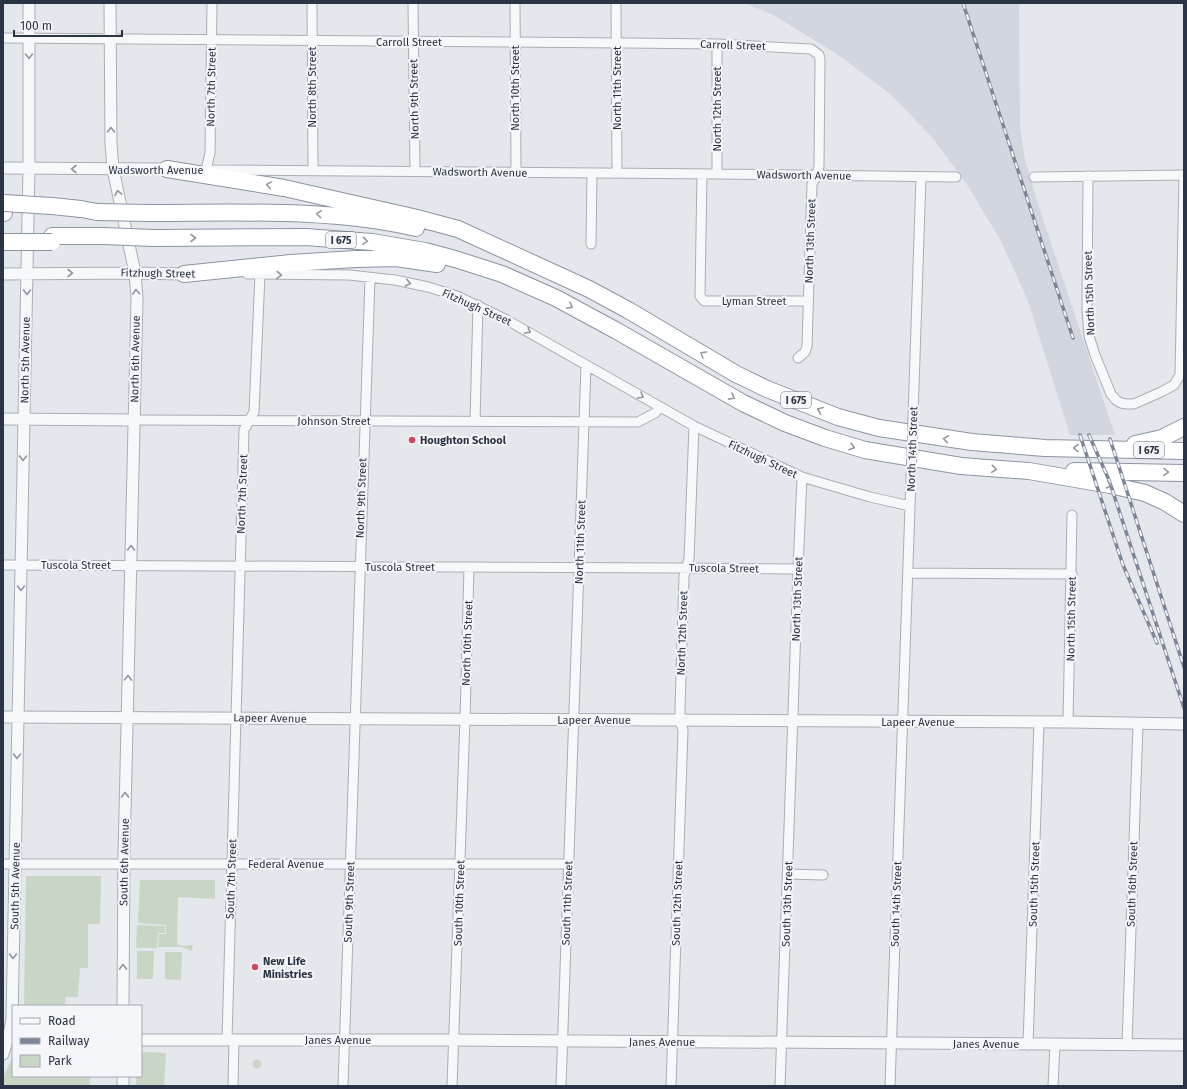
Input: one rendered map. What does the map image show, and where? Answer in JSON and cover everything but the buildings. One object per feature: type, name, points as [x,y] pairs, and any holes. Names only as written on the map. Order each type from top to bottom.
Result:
[{"type":"highway","points":[[167,170],[284,188],[413,216],[458,229],[508,252]]},
{"type":"highway","name":"I 675","points":[[4,208],[81,209],[97,212],[148,213],[302,213],[355,217],[407,226],[508,252],[589,289],[628,310],[736,374],[768,389],[838,417],[878,428],[972,442],[1046,448],[1184,451]]},
{"type":"highway","name":"I 675","points":[[3,235],[52,239],[100,236],[154,238],[306,238],[372,242],[425,251],[502,274],[522,283],[586,314],[700,379],[785,424],[865,450],[961,466],[1029,471],[1184,473]]},
{"type":"highway","points":[[3,242],[52,239]]},
{"type":"highway","points":[[184,274],[291,263],[396,258],[436,264],[522,283]]},
{"type":"highway","points":[[1115,449],[1162,438],[1184,427]]},
{"type":"highway","points":[[1029,471],[1095,482],[1145,493],[1165,502],[1184,514]]},
{"type":"street","name":"North 5th Avenue","points":[[18,717],[29,169],[28,3]]},
{"type":"street","name":"North 6th Avenue","points":[[110,3],[113,169],[135,272],[136,298],[127,717]]},
{"type":"street","name":"North 7th Street","points":[[206,170],[210,153],[212,3]]},
{"type":"street","name":"North 8th Street","points":[[312,3],[312,170]]},
{"type":"street","name":"North 9th Street","points":[[413,3],[415,171]]},
{"type":"street","name":"North 10th Street","points":[[515,3],[516,172]]},
{"type":"street","name":"North 11th Street","points":[[616,3],[617,173]]},
{"type":"street","name":"Carroll Street","points":[[3,38],[717,44],[807,48],[815,51]]},
{"type":"street","name":"North 12th Street","points":[[717,44],[717,174]]},
{"type":"street","name":"North 13th Street","points":[[798,358],[806,352],[807,346],[812,184],[820,166],[820,60],[819,55],[815,51]]},
{"type":"street","name":"Wadsworth Avenue","points":[[3,168],[956,177]]},
{"type":"street","points":[[591,244],[592,173]]},
{"type":"street","name":"Lyman Street","points":[[702,174],[700,296],[702,299],[704,301],[808,301]]},
{"type":"street","points":[[1034,177],[1184,175]]},
{"type":"street","name":"North 15th Street","points":[[1088,176],[1087,309],[1089,336],[1095,356],[1111,394],[1121,403],[1134,404],[1174,385],[1180,375],[1184,175]]},
{"type":"street","name":"North 14th Street","points":[[902,722],[921,177]]},
{"type":"street","name":"Fitzhugh Street","points":[[3,274],[135,272],[184,274],[349,275],[395,280],[428,287],[457,296],[505,318],[694,426],[802,477],[910,506]]},
{"type":"street","name":"North 7th Street","points":[[237,717],[244,430],[254,412],[260,274]]},
{"type":"street","name":"North 9th Street","points":[[355,718],[370,278]]},
{"type":"street","points":[[475,421],[478,305]]},
{"type":"street","name":"North 11th Street","points":[[574,720],[586,365]]},
{"type":"street","name":"Johnson Street","points":[[3,419],[638,422],[655,413],[660,407]]},
{"type":"street","name":"North 12th Street","points":[[680,721],[684,576],[689,559],[694,426]]},
{"type":"street","name":"North 13th Street","points":[[793,722],[802,477]]},
{"type":"street","name":"North 15th Street","points":[[1068,722],[1072,515]]},
{"type":"street","name":"Tuscola Street","points":[[3,565],[579,567],[798,570]]},
{"type":"street","name":"North 10th Street","points":[[465,719],[469,567]]},
{"type":"street","points":[[908,573],[1072,574]]},
{"type":"street","name":"Lapeer Avenue","points":[[3,717],[237,717],[1184,724]]},
{"type":"street","name":"South 5th Avenue","points":[[12,1005],[18,717]]},
{"type":"street","name":"South 6th Avenue","points":[[123,1005],[127,717]]},
{"type":"street","name":"South 7th Street","points":[[233,1086],[231,1041],[231,864],[237,717]]},
{"type":"street","name":"South 9th Street","points":[[343,1086],[355,718]]},
{"type":"street","name":"South 10th Street","points":[[452,1086],[465,719]]},
{"type":"street","name":"South 11th Street","points":[[561,1086],[574,720]]},
{"type":"street","name":"South 12th Street","points":[[671,1086],[683,730],[680,721]]},
{"type":"street","name":"South 13th Street","points":[[780,1086],[793,722]]},
{"type":"street","name":"South 14th Street","points":[[890,1086],[902,722]]},
{"type":"street","name":"South 15th Street","points":[[1028,1044],[1039,723]]},
{"type":"street","name":"South 16th Street","points":[[1127,1045],[1138,724]]},
{"type":"street","name":"Federal Avenue","points":[[3,864],[569,864]]},
{"type":"street","points":[[788,874],[823,874]]},
{"type":"street","name":"South 5th Avenue","points":[[3,1054],[12,1019]]},
{"type":"street","name":"Janes Avenue","points":[[142,1040],[453,1040],[1184,1045]]},
{"type":"street","points":[[1053,1086],[1055,1045]]},
{"type":"shaded area","points":[[745,3],[1019,3],[1020,127],[1025,160],[1039,207],[1115,435],[1070,435],[1028,301],[1001,241],[968,186],[932,137],[889,93],[840,56],[775,16]]},
{"type":"green space","points":[[26,876],[101,876],[100,924],[88,924],[88,968],[80,968],[78,997],[66,997],[65,1005],[24,1005]]},
{"type":"green space","points":[[140,880],[215,880],[215,899],[178,897],[177,943],[181,946],[193,945],[192,951],[181,947],[158,947],[159,934],[166,934],[166,925],[138,923]]},
{"type":"green space","points":[[137,925],[165,926],[165,933],[158,933],[157,948],[136,948]]},
{"type":"green space","points":[[137,951],[154,951],[153,979],[137,979]]},
{"type":"green space","points":[[165,952],[182,952],[181,980],[165,979]]},
{"type":"green space","points":[[142,1052],[166,1053],[164,1086],[136,1086],[136,1077],[142,1077]]},
{"type":"green space","points":[[12,1058],[12,1077],[90,1077],[90,1086],[3,1086],[3,1078]]},
{"type":"green space","points":[[255,1060],[259,1060],[261,1064],[259,1068],[255,1068],[253,1066],[253,1062]]},
{"type":"railway","points":[[963,3],[1073,338]]},
{"type":"railway","points":[[1080,435],[1123,565],[1157,643]]},
{"type":"railway","points":[[1089,435],[1109,480],[1184,708]]},
{"type":"railway","points":[[1110,439],[1184,667]]},
{"type":"place","name":"Houghton School","points":[[412,440]]},
{"type":"place","name":"New Life Ministries","points":[[255,967]]}]
